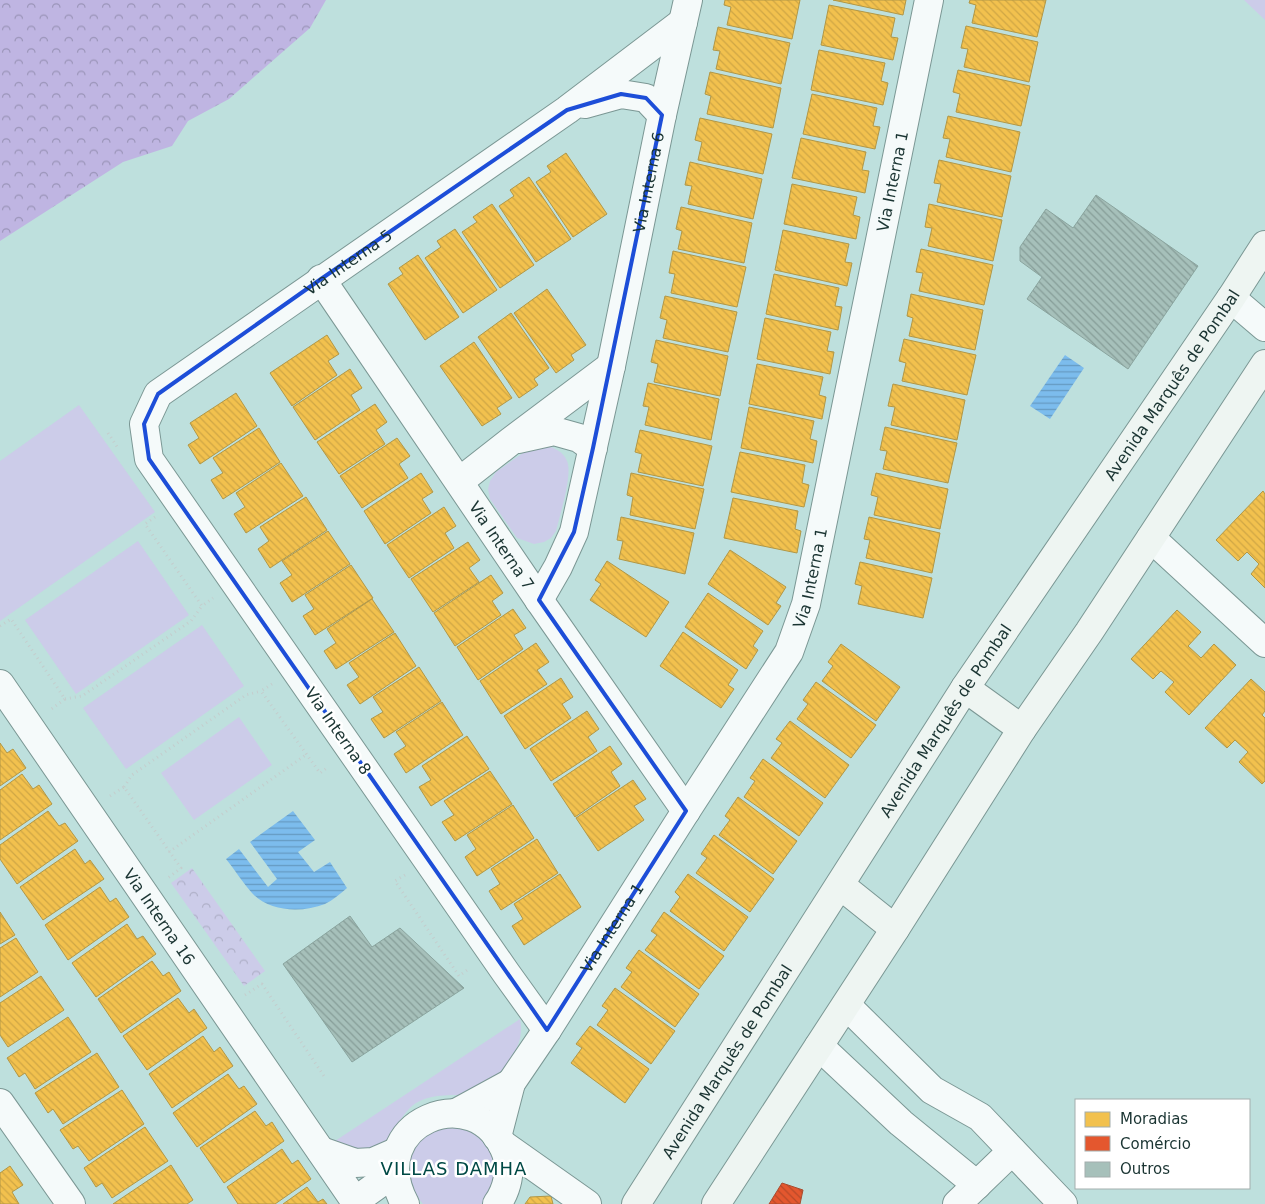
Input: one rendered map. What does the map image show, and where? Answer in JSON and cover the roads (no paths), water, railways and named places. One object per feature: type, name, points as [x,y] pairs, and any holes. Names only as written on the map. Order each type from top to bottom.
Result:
[{"type":"main road","name":"Avenida Marquês de Pombal","points":[[636,1204],[966,688],[1232,298],[1265,245]]},
{"type":"main road","points":[[716,1204],[895,929],[1022,729],[1089,632],[1265,364]]},
{"type":"main road","points":[[966,688],[1022,729]]},
{"type":"main road","points":[[840,885],[895,929]]},
{"type":"street","name":"Via Interna 1","points":[[511,1083],[548,1030],[789,652],[806,604],[929,0]]},
{"type":"street","name":"Via Interna 5","points":[[144,424],[158,394],[567,110],[685,11]]},
{"type":"street","name":"Via Interna 6","points":[[540,600],[574,532],[612,366],[662,115],[685,11]]},
{"type":"street","name":"Via Interna 5","points":[[567,110],[621,94],[646,98],[662,115]]},
{"type":"street","name":"Via Interna 7","points":[[321,279],[686,811]]},
{"type":"street","points":[[1232,298],[1265,327]]},
{"type":"street","points":[[460,481],[612,366]]},
{"type":"street","name":"Via Interna 8","points":[[144,424],[149,459],[506,973],[548,1030]]},
{"type":"street","points":[[511,441],[554,432],[579,438],[593,448]]},
{"type":"street","points":[[1151,538],[1265,643]]},
{"type":"street","name":"Via Interna 16","points":[[0,684],[356,1202]]},
{"type":"street","points":[[846,1005],[932,1090],[980,1117],[1063,1204]]},
{"type":"street","points":[[819,1046],[901,1123],[976,1185]]},
{"type":"street","points":[[456,1114],[511,1083]]},
{"type":"street","points":[[503,1202],[508,1172],[507,1158],[500,1141],[511,1083]]},
{"type":"street","points":[[0,1103],[71,1204]]},
{"type":"street","points":[[356,1202],[395,1162],[409,1132],[422,1121],[438,1114],[456,1114],[472,1117],[486,1125],[500,1141],[587,1204]]},
{"type":"street","points":[[321,1151],[355,1163],[395,1162]]},
{"type":"street","points":[[957,1204],[1012,1151]]},
{"type":"street","points":[[395,1162],[397,1190],[405,1204]]},
{"type":"water","points":[[1065,355],[1084,368],[1050,419],[1030,406]]},
{"type":"water","points":[[293,811],[315,840],[298,852],[314,872],[330,862],[347,888],[325,904],[306,909],[286,909],[267,904],[259,899],[252,893],[226,859],[239,849],[268,887],[277,879],[250,842]]},
{"type":"district","name":"VILLAS DAMHA","points":[[454,1168]]}]
